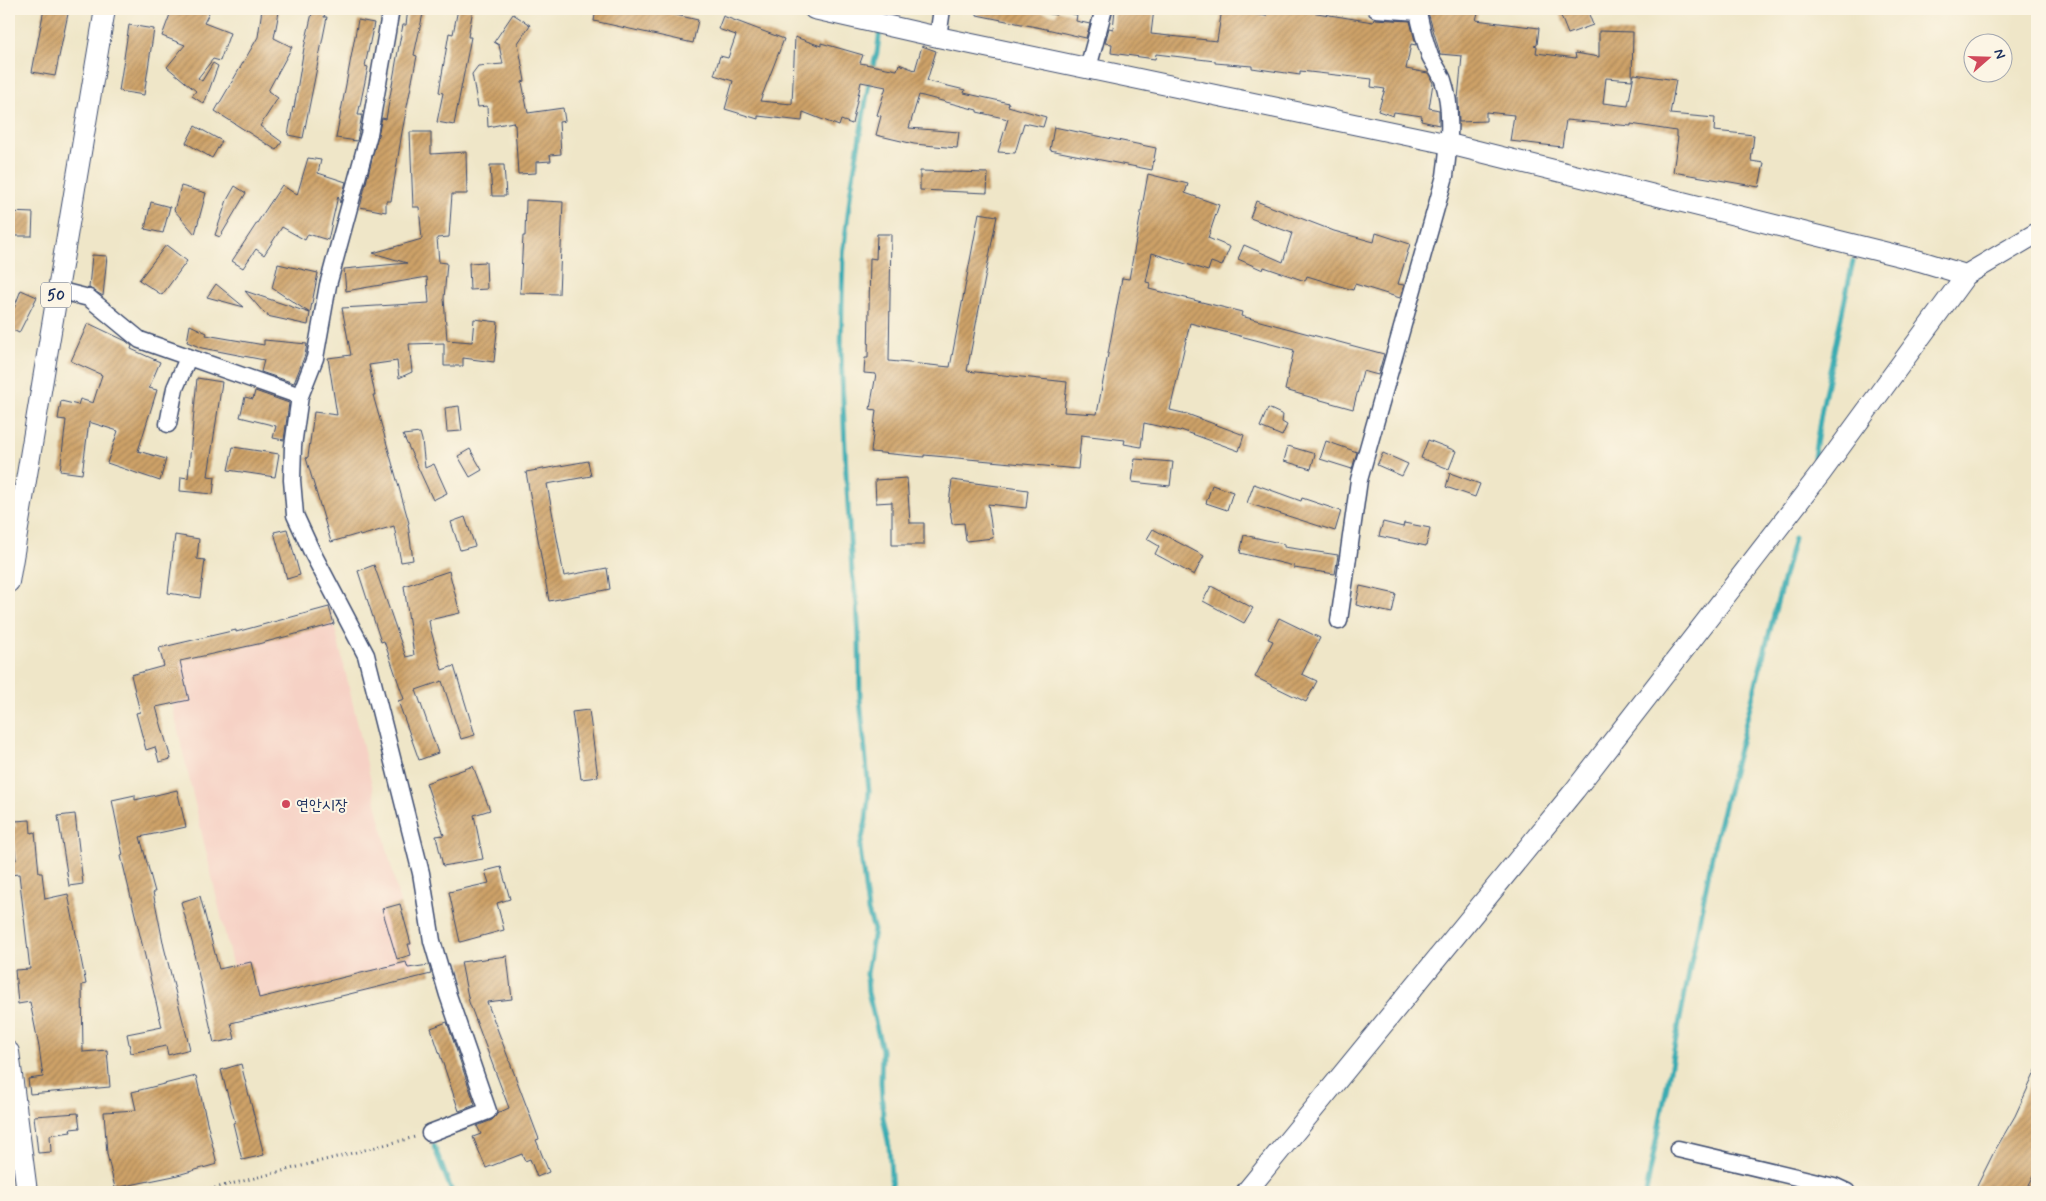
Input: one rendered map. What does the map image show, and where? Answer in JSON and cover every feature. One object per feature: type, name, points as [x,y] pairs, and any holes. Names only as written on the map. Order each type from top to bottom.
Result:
[{"type":"main road","name":"50","points":[[9,582],[105,9]]},
{"type":"main road","points":[[814,9],[938,37],[1449,144],[1920,261],[1966,275]]},
{"type":"main road","points":[[1246,1192],[1575,790],[1815,480],[1966,275],[2037,233]]},
{"type":"main road","points":[[9,1052],[27,1192]]},
{"type":"street","points":[[391,9],[369,134],[328,284],[315,358],[300,396],[293,446],[292,480],[295,515],[312,552],[366,655],[421,874],[432,941],[448,995],[488,1111],[430,1133]]},
{"type":"street","points":[[938,37],[942,9]]},
{"type":"street","points":[[1088,68],[1104,9]]},
{"type":"street","points":[[1338,621],[1359,480],[1445,176],[1449,144],[1449,117],[1443,80],[1431,58],[1423,36],[1418,12],[1376,9]]},
{"type":"street","points":[[57,290],[89,298],[140,340],[300,396]]},
{"type":"street","points":[[168,424],[175,388],[188,358]]},
{"type":"street","points":[[1678,1150],[1834,1186],[1847,1192]]},
{"type":"path","points":[[200,1192],[430,1133]]},
{"type":"shaded area","name":"연안시장","points":[[330,607],[400,904],[411,943],[416,978],[245,1020],[159,648],[254,627]]},
{"type":"building","points":[[44,9],[69,9],[55,76],[32,72]]},
{"type":"building","points":[[172,9],[198,9],[209,13],[204,23],[230,33],[220,61],[213,59],[198,78],[202,81],[213,63],[218,66],[204,104],[192,96],[196,91],[167,67],[185,45],[162,36]]},
{"type":"building","points":[[262,9],[279,12],[274,38],[292,47],[268,91],[278,98],[260,126],[282,142],[276,150],[215,111],[258,37]]},
{"type":"building","points":[[313,9],[326,9],[324,17],[327,17],[303,138],[288,135]]},
{"type":"building","points":[[408,9],[424,9],[414,55],[417,56],[391,201],[386,201],[386,212],[360,207],[382,118],[386,119],[403,25],[406,25]]},
{"type":"building","points":[[458,9],[473,9],[468,37],[471,37],[454,125],[437,122],[443,93],[439,92],[449,33],[453,34]]},
{"type":"building","points":[[596,9],[650,9],[698,20],[693,43],[594,21]]},
{"type":"building","points":[[977,9],[1025,9],[1056,15],[1057,10],[1077,15],[1076,21],[1090,24],[1086,38],[977,15]]},
{"type":"building","points":[[1115,9],[1154,9],[1151,34],[1217,41],[1222,9],[1266,16],[1267,9],[1292,9],[1373,22],[1374,19],[1410,21],[1416,45],[1411,44],[1406,69],[1428,73],[1433,83],[1429,108],[1439,110],[1439,125],[1421,121],[1422,116],[1394,112],[1393,116],[1378,111],[1385,89],[1371,87],[1372,79],[1300,71],[1300,75],[1252,68],[1252,66],[1215,63],[1215,61],[1156,54],[1155,59],[1111,53],[1112,44],[1105,43],[1109,28],[1113,29]]},
{"type":"building","points":[[1427,9],[1479,9],[1476,20],[1539,28],[1537,45],[1534,46],[1537,47],[1536,53],[1576,58],[1575,53],[1599,57],[1599,31],[1633,32],[1632,80],[1606,78],[1603,103],[1628,106],[1634,74],[1676,80],[1670,114],[1715,118],[1714,131],[1754,135],[1751,161],[1764,163],[1759,187],[1673,172],[1678,137],[1676,137],[1676,131],[1631,124],[1631,126],[1566,120],[1562,147],[1510,141],[1514,115],[1486,112],[1486,121],[1459,122],[1458,99],[1462,56],[1440,54]]},
{"type":"building","points":[[1558,9],[1587,9],[1593,25],[1568,34]]},
{"type":"building","points":[[513,14],[530,25],[518,43],[525,81],[522,82],[528,113],[563,108],[565,121],[559,122],[561,154],[550,155],[551,161],[536,162],[536,173],[518,174],[515,125],[513,122],[488,127],[487,106],[478,107],[472,74],[478,66],[503,64],[499,45],[494,42]]},
{"type":"building","points":[[723,16],[784,39],[760,101],[792,104],[795,37],[821,46],[821,43],[863,55],[860,63],[897,70],[899,64],[915,70],[922,46],[936,51],[927,81],[965,90],[964,93],[1009,103],[1008,106],[1046,117],[1043,127],[1024,123],[1015,153],[998,152],[1008,119],[919,95],[909,128],[959,132],[957,148],[914,144],[876,135],[881,116],[877,115],[886,87],[861,82],[852,124],[841,120],[839,126],[803,112],[802,121],[758,116],[758,119],[725,109],[733,81],[714,75],[720,56],[728,58],[736,35],[718,29]]},
{"type":"building","points":[[358,20],[374,23],[365,66],[368,67],[358,115],[362,115],[357,141],[336,138]]},
{"type":"building","points":[[129,25],[154,29],[144,95],[119,91]]},
{"type":"building","points":[[195,126],[222,141],[212,158],[186,143]]},
{"type":"building","points":[[1054,127],[1156,148],[1152,170],[1050,150]]},
{"type":"building","points":[[410,132],[431,132],[431,154],[466,152],[467,194],[452,194],[449,237],[437,238],[439,262],[447,263],[444,298],[447,340],[472,342],[474,319],[498,322],[494,362],[463,358],[463,366],[444,366],[444,343],[409,344],[412,372],[399,378],[397,361],[369,365],[375,395],[373,395],[409,523],[413,560],[401,562],[394,526],[331,542],[306,458],[308,457],[314,412],[337,415],[328,358],[351,355],[342,308],[429,303],[427,277],[346,291],[344,269],[407,263],[373,253],[422,239],[419,207],[413,207]]},
{"type":"building","points":[[308,158],[321,160],[318,173],[346,182],[340,203],[338,196],[328,240],[308,234],[305,240],[282,227],[264,255],[256,249],[243,268],[232,261],[282,185],[297,195]]},
{"type":"building","points":[[490,165],[504,165],[506,196],[492,196]]},
{"type":"building","points":[[920,171],[988,173],[987,193],[920,190]]},
{"type":"building","points":[[1148,174],[1188,184],[1185,193],[1219,205],[1208,238],[1230,247],[1222,266],[1211,262],[1208,271],[1152,253],[1146,282],[1150,283],[1149,289],[1242,312],[1241,316],[1384,354],[1378,375],[1363,371],[1353,409],[1285,390],[1294,350],[1190,323],[1170,410],[1187,414],[1244,435],[1239,451],[1181,430],[1144,423],[1141,447],[1124,444],[1125,440],[1081,435],[1078,469],[871,452],[876,410],[870,409],[876,374],[864,373],[865,358],[868,358],[870,258],[876,259],[877,234],[891,234],[889,361],[950,367],[979,213],[997,216],[967,371],[1067,382],[1064,412],[1097,414],[1122,278],[1129,279]]},
{"type":"building","points":[[181,186],[206,193],[195,234],[174,210]]},
{"type":"building","points":[[235,186],[246,193],[220,237],[215,235],[227,200]]},
{"type":"building","points":[[526,200],[563,202],[559,294],[520,293]]},
{"type":"building","points":[[1256,201],[1334,231],[1374,242],[1376,233],[1410,244],[1398,284],[1404,285],[1400,298],[1355,284],[1353,290],[1307,276],[1305,281],[1264,267],[1263,270],[1238,259],[1244,245],[1283,262],[1292,233],[1250,218]]},
{"type":"building","points":[[151,202],[170,207],[163,233],[145,229]]},
{"type":"building","points":[[9,212],[33,213],[32,236],[9,236]]},
{"type":"building","points":[[166,245],[187,261],[162,295],[139,280]]},
{"type":"building","points":[[92,255],[107,256],[103,296],[89,288]]},
{"type":"building","points":[[486,262],[487,289],[470,290],[469,263]]},
{"type":"building","points":[[278,264],[318,273],[310,313],[272,288]]},
{"type":"building","points":[[216,284],[244,307],[207,297]]},
{"type":"building","points":[[21,290],[37,297],[19,333],[9,328],[9,306],[14,308]]},
{"type":"building","points":[[245,291],[310,313],[308,325],[267,316],[268,314],[264,313]]},
{"type":"building","points":[[88,323],[126,341],[132,346],[131,349],[160,362],[149,388],[157,390],[138,451],[166,459],[160,481],[107,463],[118,431],[89,422],[82,474],[60,471],[66,420],[58,419],[61,401],[78,405],[80,399],[93,403],[102,375],[71,361]]},
{"type":"building","points":[[190,325],[207,333],[206,335],[264,345],[264,340],[307,344],[305,355],[294,383],[261,372],[264,360],[202,348],[187,342]]},
{"type":"building","points":[[197,378],[222,382],[208,476],[215,477],[213,494],[180,491],[181,477],[188,478]]},
{"type":"building","points":[[255,391],[289,403],[284,440],[273,438],[276,426],[240,417],[245,397],[253,399]]},
{"type":"building","points":[[459,406],[462,431],[447,432],[445,408]]},
{"type":"building","points":[[1268,408],[1283,415],[1282,422],[1287,425],[1282,436],[1260,427]]},
{"type":"building","points":[[420,433],[425,468],[434,464],[447,493],[433,500],[403,435]]},
{"type":"building","points":[[1428,440],[1456,451],[1449,469],[1421,458]]},
{"type":"building","points":[[1326,441],[1357,452],[1352,469],[1320,459]]},
{"type":"building","points":[[1288,446],[1315,454],[1311,469],[1284,461]]},
{"type":"building","points":[[233,447],[279,454],[275,477],[228,470]]},
{"type":"building","points":[[470,449],[482,470],[470,477],[458,456]]},
{"type":"building","points":[[1383,453],[1408,464],[1402,476],[1377,465]]},
{"type":"building","points":[[1135,459],[1173,462],[1170,486],[1132,482]]},
{"type":"building","points":[[588,461],[591,476],[547,484],[564,576],[607,568],[610,589],[549,601],[526,472]]},
{"type":"building","points":[[1450,473],[1480,484],[1475,497],[1446,487]]},
{"type":"building","points":[[907,478],[910,523],[924,523],[924,545],[892,545],[892,502],[876,503],[875,480]]},
{"type":"building","points":[[952,480],[1028,490],[1026,508],[988,504],[993,538],[966,541],[964,523],[952,524],[949,502]]},
{"type":"building","points":[[1254,484],[1301,501],[1302,498],[1341,511],[1335,531],[1247,503]]},
{"type":"building","points":[[1212,485],[1233,492],[1227,510],[1206,503]]},
{"type":"building","points":[[465,517],[475,546],[460,550],[451,522]]},
{"type":"building","points":[[1383,522],[1403,527],[1404,523],[1430,528],[1426,546],[1379,536]]},
{"type":"building","points":[[287,529],[300,575],[287,579],[274,532]]},
{"type":"building","points":[[1153,529],[1204,556],[1194,575],[1155,554],[1159,546],[1147,539]]},
{"type":"building","points":[[175,535],[199,539],[197,559],[205,560],[200,598],[168,593]]},
{"type":"building","points":[[1244,535],[1284,544],[1284,547],[1338,555],[1335,574],[1294,568],[1294,566],[1240,553]]},
{"type":"building","points":[[374,565],[406,657],[414,655],[404,586],[449,571],[460,613],[429,620],[442,670],[454,666],[475,735],[461,739],[442,681],[416,690],[438,753],[419,760],[398,701],[404,699],[384,641],[381,642],[358,571]]},
{"type":"building","points":[[1211,586],[1253,608],[1244,623],[1203,601]]},
{"type":"building","points":[[1360,586],[1396,594],[1392,613],[1356,605]]},
{"type":"building","points":[[329,607],[334,624],[258,644],[180,661],[189,700],[156,707],[171,759],[159,762],[155,747],[146,750],[136,713],[140,712],[131,675],[164,666],[159,648],[236,630],[236,632]]},
{"type":"building","points":[[1279,618],[1320,638],[1302,674],[1317,681],[1306,702],[1255,677],[1273,641],[1268,639]]},
{"type":"building","points":[[589,710],[598,777],[581,779],[572,712]]},
{"type":"building","points":[[473,766],[490,810],[474,815],[483,859],[443,866],[436,836],[444,835],[426,783]]},
{"type":"building","points":[[177,790],[186,827],[140,837],[155,892],[153,892],[164,947],[190,1049],[168,1055],[166,1046],[131,1053],[127,1034],[162,1027],[121,856],[123,855],[112,800],[135,795],[135,800]]},
{"type":"building","points":[[75,814],[83,884],[69,886],[58,816]]},
{"type":"building","points":[[30,820],[31,833],[35,832],[39,873],[42,873],[45,899],[68,894],[86,984],[82,985],[83,1052],[107,1050],[110,1087],[30,1094],[28,1079],[43,1077],[30,1002],[18,1004],[15,970],[30,969],[19,874],[9,875],[9,861],[16,860],[12,827],[16,827],[15,821]]},
{"type":"building","points":[[501,867],[510,899],[497,903],[504,930],[460,942],[449,892],[489,883],[485,871]]},
{"type":"building","points":[[200,896],[219,969],[251,962],[259,998],[406,962],[408,968],[429,965],[431,974],[231,1023],[235,1039],[214,1043],[195,953],[181,902]]},
{"type":"building","points":[[400,904],[411,944],[408,944],[411,955],[397,959],[382,909]]},
{"type":"building","points":[[507,956],[512,999],[487,1002],[539,1139],[536,1140],[549,1172],[537,1177],[530,1159],[525,1161],[522,1154],[486,1168],[473,1137],[481,1134],[477,1126],[492,1120],[498,1113],[509,1108],[469,1002],[461,962]]},
{"type":"building","points":[[447,1022],[475,1105],[459,1111],[431,1028]]},
{"type":"building","points":[[241,1064],[264,1155],[242,1160],[233,1123],[235,1122],[221,1070]]},
{"type":"building","points":[[2037,1068],[2037,1170],[2025,1192],[1974,1192],[2015,1116]]},
{"type":"building","points":[[196,1076],[217,1164],[174,1176],[115,1188],[107,1154],[104,1112],[136,1110],[132,1092]]},
{"type":"building","points":[[78,1113],[80,1128],[70,1129],[71,1132],[50,1135],[51,1152],[38,1153],[34,1116]]},
{"type":"waterway","points":[[881,21],[882,9]]},
{"type":"waterway","points":[[880,29],[851,189],[843,255],[841,353],[852,572],[857,604],[859,638],[860,699],[869,791],[866,820],[860,848],[868,911],[874,930],[867,974],[868,992],[882,1050],[883,1117],[889,1146],[892,1192]]},
{"type":"waterway","points":[[1814,457],[1822,408],[1853,261]]},
{"type":"waterway","points":[[1646,1192],[1715,841],[1794,538]]},
{"type":"waterway","points":[[434,1146],[452,1192]]},
{"type":"place","name":"연안시장","points":[[286,804]]}]
